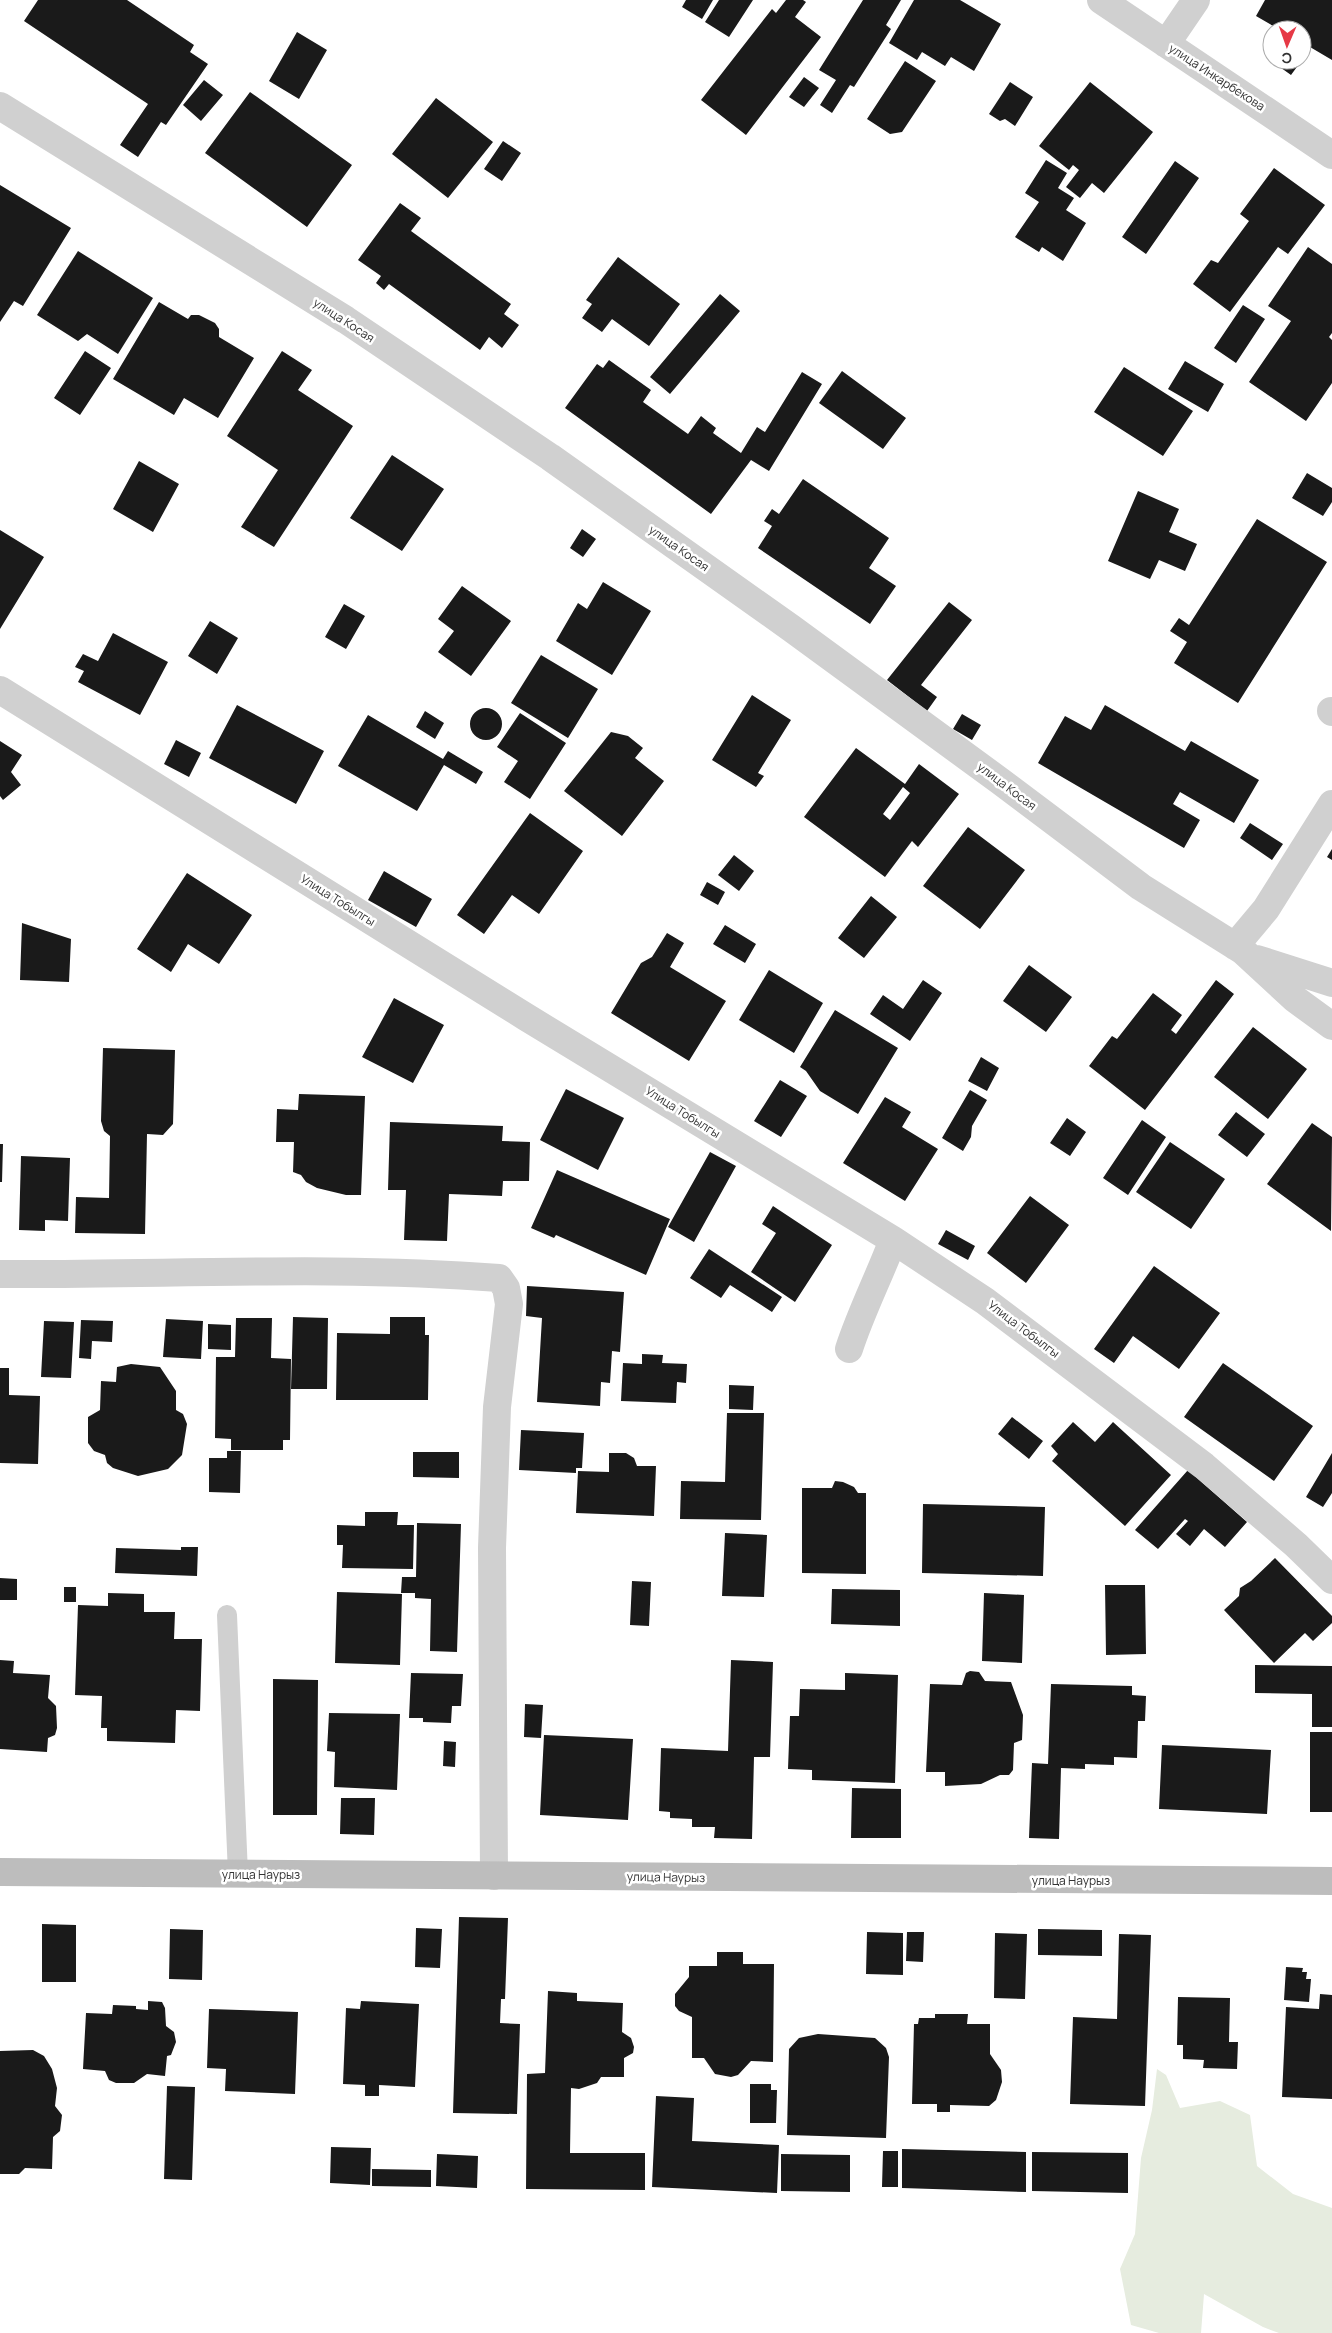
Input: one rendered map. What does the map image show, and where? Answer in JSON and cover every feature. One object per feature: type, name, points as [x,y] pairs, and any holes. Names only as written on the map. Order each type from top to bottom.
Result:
[{"type":"street","name":"улица Инкарбекова","points":[[1101,0],[1332,155]]},
{"type":"street","points":[[1166,44],[1196,0]]},
{"type":"street","name":"улица Косая","points":[[0,106],[346,320],[550,457],[799,634],[1141,887],[1242,951],[1295,999],[1332,1026]]},
{"type":"street","name":"Улица Тобылгы","points":[[0,690],[518,1012],[893,1240],[985,1300],[1146,1420],[1204,1466],[1296,1545],[1332,1580]]},
{"type":"street","points":[[1332,804],[1242,951],[1332,983]]},
{"type":"street","points":[[849,1349],[857,1324],[893,1240]]},
{"type":"street","points":[[0,1274],[272,1270],[402,1272],[499,1278],[506,1288],[509,1304],[497,1407],[492,1548],[494,1876]]},
{"type":"street","name":"улица Наурыз","points":[[0,1872],[1332,1881]]},
{"type":"lane","points":[[227,1614],[238,1874]]},
{"type":"shaded area","points":[[1157,2069],[1166,2075],[1180,2108],[1220,2101],[1250,2115],[1257,2166],[1293,2194],[1332,2208],[1332,2333],[1279,2333],[1263,2327],[1204,2294],[1201,2333],[1159,2333],[1131,2325],[1120,2269],[1135,2234],[1141,2158],[1152,2110]]},
{"type":"building","points":[[38,0],[127,0],[194,45],[190,52],[208,64],[166,125],[161,122],[138,157],[120,145],[148,104],[24,21]]},
{"type":"building","points":[[686,0],[713,0],[702,19],[682,7]]},
{"type":"building","points":[[719,0],[753,0],[729,37],[705,22]]},
{"type":"building","points":[[786,0],[803,0],[806,2],[795,17],[821,37],[746,135],[701,100],[772,9],[776,13]]},
{"type":"building","points":[[863,0],[901,0],[886,25],[891,29],[854,87],[850,85],[832,113],[820,105],[836,80],[819,70]]},
{"type":"building","points":[[914,0],[960,0],[1001,24],[974,71],[951,57],[945,66],[922,52],[917,60],[889,43]]},
{"type":"building","points":[[1265,0],[1332,0],[1332,60],[1312,48],[1312,20],[1263,20],[1256,16]]},
{"type":"building","points":[[297,32],[327,50],[299,99],[269,81]]},
{"type":"building","points":[[905,61],[936,81],[902,132],[890,134],[867,119]]},
{"type":"building","points":[[1284,70],[1295,70],[1291,75]]},
{"type":"building","points":[[804,77],[819,88],[804,107],[789,97]]},
{"type":"building","points":[[204,80],[223,95],[201,121],[183,105]]},
{"type":"building","points":[[1010,82],[1033,97],[1015,126],[1005,119],[1000,121],[989,114]]},
{"type":"building","points":[[1090,82],[1153,132],[1104,193],[1092,183],[1080,198],[1066,187],[1079,170],[1073,165],[1069,170],[1039,146]]},
{"type":"building","points":[[250,92],[352,165],[307,227],[205,153]]},
{"type":"building","points":[[436,98],[493,142],[448,198],[392,154]]},
{"type":"building","points":[[503,141],[521,153],[502,181],[484,169]]},
{"type":"building","points":[[1046,160],[1067,173],[1058,188],[1074,198],[1066,210],[1086,223],[1063,261],[1042,247],[1039,252],[1015,237],[1039,202],[1025,193]]},
{"type":"building","points":[[1175,161],[1199,178],[1146,254],[1122,237]]},
{"type":"building","points":[[1274,168],[1325,205],[1288,254],[1278,247],[1230,312],[1193,284],[1211,260],[1218,263],[1249,221],[1240,214]]},
{"type":"building","points":[[0,185],[71,228],[23,306],[14,301],[0,322]]},
{"type":"building","points":[[400,203],[421,218],[411,231],[511,304],[504,314],[519,325],[502,348],[489,337],[480,350],[389,284],[384,290],[376,283],[381,276],[358,260]]},
{"type":"building","points":[[1308,247],[1332,264],[1332,333],[1329,337],[1332,340],[1332,383],[1306,421],[1249,382],[1291,321],[1268,306]]},
{"type":"building","points":[[78,251],[153,298],[118,354],[87,334],[78,341],[37,315]]},
{"type":"building","points":[[618,257],[680,304],[649,346],[612,319],[602,332],[582,318],[592,304],[586,300]]},
{"type":"building","points":[[720,294],[740,311],[670,394],[650,377]]},
{"type":"building","points":[[159,302],[188,319],[191,315],[199,315],[215,323],[219,329],[219,337],[254,358],[218,418],[184,398],[174,415],[113,379]]},
{"type":"building","points":[[1243,305],[1265,319],[1236,363],[1214,348]]},
{"type":"building","points":[[85,351],[111,368],[80,415],[54,398]]},
{"type":"building","points":[[282,351],[312,370],[298,390],[353,426],[274,547],[241,527],[278,470],[227,436]]},
{"type":"building","points":[[609,360],[651,390],[643,402],[688,434],[701,416],[716,428],[713,433],[741,453],[757,427],[765,432],[802,372],[822,384],[769,471],[751,460],[711,514],[565,408],[597,364],[603,368]]},
{"type":"building","points":[[1185,361],[1224,384],[1208,412],[1168,389]]},
{"type":"building","points":[[1124,367],[1193,411],[1163,456],[1094,412]]},
{"type":"building","points":[[842,371],[906,418],[883,449],[819,403]]},
{"type":"building","points":[[392,455],[444,489],[402,551],[350,518]]},
{"type":"building","points":[[139,461],[179,484],[153,532],[113,509]]},
{"type":"building","points":[[1307,473],[1332,488],[1332,502],[1323,516],[1292,498]]},
{"type":"building","points":[[803,479],[889,538],[869,568],[896,586],[870,624],[758,548],[772,526],[764,521],[772,509],[779,514]]},
{"type":"building","points":[[1138,491],[1179,509],[1169,532],[1197,544],[1185,571],[1159,560],[1150,579],[1108,561]]},
{"type":"building","points":[[1257,519],[1327,562],[1238,703],[1174,663],[1187,642],[1170,631],[1179,618],[1189,625]]},
{"type":"building","points":[[582,529],[596,539],[583,557],[570,548]]},
{"type":"building","points":[[0,530],[44,557],[0,629]]},
{"type":"building","points":[[603,582],[651,611],[612,675],[556,641],[578,603],[587,609]]},
{"type":"building","points":[[462,586],[511,621],[471,676],[438,652],[454,631],[438,619]]},
{"type":"building","points":[[949,602],[972,620],[921,685],[937,697],[927,711],[887,680]]},
{"type":"building","points":[[344,604],[365,616],[346,649],[325,637]]},
{"type":"building","points":[[210,621],[238,638],[217,674],[188,656]]},
{"type":"building","points":[[113,633],[168,662],[140,715],[78,682],[84,671],[75,667],[83,654],[98,661]]},
{"type":"building","points":[[541,655],[598,689],[568,738],[511,703]]},
{"type":"building","points":[[752,695],[791,720],[758,773],[764,776],[756,787],[712,760]]},
{"type":"building","points":[[237,705],[324,751],[296,804],[209,758]]},
{"type":"building","points":[[1105,705],[1185,751],[1191,741],[1259,780],[1234,823],[1180,792],[1173,804],[1200,820],[1184,848],[1038,763],[1065,716],[1091,730]]},
{"type":"building","points":[[486,708],[492,709],[497,713],[501,718],[501,730],[497,735],[492,739],[486,740],[480,739],[475,735],[471,730],[470,724],[471,718],[475,713],[480,709]]},
{"type":"building","points":[[425,711],[444,723],[435,739],[416,727]]},
{"type":"building","points":[[520,713],[566,743],[530,799],[504,782],[518,761],[497,747]]},
{"type":"building","points":[[962,714],[981,725],[972,740],[953,729]]},
{"type":"building","points":[[368,715],[443,759],[448,751],[483,772],[476,784],[444,765],[417,811],[338,766]]},
{"type":"building","points":[[611,732],[628,736],[643,748],[635,758],[664,781],[622,836],[564,791]]},
{"type":"building","points":[[176,740],[201,753],[189,777],[164,764]]},
{"type":"building","points":[[0,741],[22,755],[11,772],[21,785],[3,800],[0,796]]},
{"type":"building","points":[[856,748],[905,784],[919,764],[959,794],[918,847],[912,841],[885,877],[804,817]],"holes":[[[903,787],[910,793],[890,820],[883,814]]]},
{"type":"building","points":[[530,813],[583,851],[539,914],[512,895],[484,934],[457,915]]},
{"type":"building","points":[[1250,823],[1283,844],[1272,860],[1240,838]]},
{"type":"building","points":[[968,827],[1025,870],[980,929],[923,886]]},
{"type":"building","points":[[1332,849],[1332,860],[1327,857]]},
{"type":"building","points":[[734,855],[754,871],[739,891],[718,875]]},
{"type":"building","points":[[384,871],[432,899],[416,927],[368,900]]},
{"type":"building","points":[[187,873],[252,915],[219,964],[188,944],[171,972],[137,949]]},
{"type":"building","points":[[707,882],[725,892],[718,905],[700,895]]},
{"type":"building","points":[[871,896],[897,917],[864,958],[838,938]]},
{"type":"building","points":[[22,923],[71,939],[69,982],[20,980]]},
{"type":"building","points":[[725,925],[756,944],[745,963],[713,944]]},
{"type":"building","points":[[667,933],[684,943],[670,967],[726,1001],[689,1061],[611,1013],[641,963],[652,957]]},
{"type":"building","points":[[1029,965],[1072,997],[1046,1032],[1003,1001]]},
{"type":"building","points":[[769,970],[823,1003],[794,1053],[739,1020]]},
{"type":"building","points":[[923,980],[942,993],[910,1041],[870,1014],[883,995],[903,1009]]},
{"type":"building","points":[[1216,980],[1234,994],[1145,1110],[1089,1066],[1112,1036],[1117,1039],[1153,993],[1182,1015],[1171,1030],[1176,1034]]},
{"type":"building","points":[[394,998],[444,1025],[413,1083],[362,1057]]},
{"type":"building","points":[[835,1010],[898,1048],[858,1114],[820,1091],[806,1071],[800,1067]]},
{"type":"building","points":[[1253,1027],[1307,1069],[1268,1119],[1214,1077]]},
{"type":"building","points":[[103,1048],[175,1050],[173,1124],[163,1135],[147,1134],[145,1234],[75,1233],[76,1197],[109,1198],[110,1136],[104,1131],[101,1121]]},
{"type":"building","points":[[981,1057],[999,1068],[987,1091],[968,1081]]},
{"type":"building","points":[[780,1080],[807,1096],[781,1137],[754,1121]]},
{"type":"building","points":[[566,1089],[624,1118],[598,1170],[540,1140]]},
{"type":"building","points":[[970,1090],[987,1100],[972,1126],[971,1137],[963,1151],[942,1138]]},
{"type":"building","points":[[299,1094],[365,1096],[361,1195],[346,1195],[317,1188],[306,1182],[301,1175],[293,1172],[294,1142],[276,1142],[277,1109],[298,1110]]},
{"type":"building","points":[[885,1097],[911,1112],[902,1127],[938,1149],[905,1201],[843,1163]]},
{"type":"building","points":[[1236,1112],[1265,1134],[1247,1157],[1218,1135]]},
{"type":"building","points":[[1067,1118],[1086,1132],[1070,1156],[1050,1143]]},
{"type":"building","points":[[1142,1120],[1166,1137],[1128,1195],[1103,1178]]},
{"type":"building","points":[[390,1122],[503,1126],[502,1141],[530,1142],[529,1181],[503,1181],[502,1196],[449,1194],[447,1241],[404,1240],[406,1190],[388,1190]]},
{"type":"building","points":[[1312,1123],[1332,1137],[1331,1231],[1267,1184]]},
{"type":"building","points":[[1170,1142],[1225,1179],[1191,1229],[1136,1192]]},
{"type":"building","points":[[0,1144],[3,1144],[2,1182],[0,1182]]},
{"type":"building","points":[[710,1152],[736,1166],[694,1242],[668,1227]]},
{"type":"building","points":[[21,1156],[70,1158],[68,1221],[45,1220],[45,1231],[19,1230]]},
{"type":"building","points":[[557,1170],[670,1219],[646,1275],[556,1235],[554,1238],[531,1228]]},
{"type":"building","points":[[1030,1196],[1069,1225],[1026,1283],[987,1253]]},
{"type":"building","points":[[773,1206],[832,1245],[795,1302],[751,1272],[776,1233],[762,1224]]},
{"type":"building","points":[[946,1230],[975,1246],[968,1260],[938,1244]]},
{"type":"building","points":[[709,1249],[782,1297],[772,1312],[730,1285],[721,1298],[690,1278]]},
{"type":"building","points":[[1154,1266],[1220,1313],[1179,1369],[1133,1336],[1114,1363],[1094,1349]]},
{"type":"building","points":[[527,1286],[624,1292],[620,1352],[612,1351],[610,1383],[601,1382],[600,1406],[537,1402],[542,1318],[526,1316]]},
{"type":"building","points":[[293,1317],[328,1318],[327,1389],[291,1389]]},
{"type":"building","points":[[390,1317],[425,1317],[425,1335],[429,1335],[428,1400],[336,1400],[337,1333],[390,1334]]},
{"type":"building","points":[[236,1318],[272,1318],[271,1358],[291,1359],[290,1440],[283,1440],[283,1450],[231,1450],[231,1439],[215,1438],[216,1357],[235,1357]]},
{"type":"building","points":[[166,1319],[203,1321],[201,1359],[163,1357]]},
{"type":"building","points":[[81,1320],[113,1321],[112,1342],[92,1341],[91,1359],[79,1358]]},
{"type":"building","points":[[44,1321],[74,1322],[71,1378],[41,1377]]},
{"type":"building","points":[[208,1324],[231,1325],[231,1350],[208,1349]]},
{"type":"building","points":[[642,1354],[663,1355],[662,1363],[687,1364],[686,1383],[677,1382],[676,1403],[621,1401],[623,1363],[642,1364]]},
{"type":"building","points":[[1223,1363],[1313,1426],[1274,1481],[1184,1417]]},
{"type":"building","points":[[131,1364],[160,1367],[176,1391],[176,1410],[183,1414],[187,1424],[182,1455],[168,1469],[138,1476],[113,1468],[107,1463],[105,1455],[94,1451],[88,1443],[88,1417],[100,1410],[101,1381],[116,1382],[117,1367]]},
{"type":"building","points":[[0,1368],[9,1368],[9,1395],[40,1396],[38,1464],[0,1463]]},
{"type":"building","points":[[729,1385],[754,1386],[753,1410],[729,1409]]},
{"type":"building","points":[[727,1413],[764,1413],[761,1520],[680,1519],[681,1481],[725,1482]]},
{"type":"building","points":[[1012,1417],[1043,1441],[1029,1459],[998,1434]]},
{"type":"building","points":[[1073,1422],[1095,1442],[1113,1422],[1171,1475],[1125,1526],[1052,1461],[1058,1454],[1051,1446]]},
{"type":"building","points":[[521,1430],[584,1433],[582,1468],[576,1468],[576,1473],[519,1470]]},
{"type":"building","points":[[227,1451],[241,1451],[240,1493],[209,1492],[209,1458],[227,1458]]},
{"type":"building","points":[[413,1452],[459,1452],[459,1478],[413,1477]]},
{"type":"building","points":[[609,1453],[626,1453],[634,1458],[637,1466],[656,1466],[654,1516],[576,1513],[578,1471],[609,1472]]},
{"type":"building","points":[[1332,1453],[1332,1493],[1323,1507],[1306,1497]]},
{"type":"building","points":[[1188,1470],[1247,1522],[1225,1547],[1204,1529],[1190,1546],[1176,1534],[1188,1521],[1185,1519],[1158,1549],[1135,1530]]},
{"type":"building","points":[[835,1481],[854,1487],[858,1493],[866,1493],[866,1574],[802,1573],[802,1488],[832,1488]]},
{"type":"building","points":[[923,1504],[1045,1507],[1043,1576],[922,1573]]},
{"type":"building","points":[[365,1512],[398,1512],[397,1525],[414,1525],[413,1569],[342,1568],[343,1545],[337,1545],[337,1525],[365,1526]]},
{"type":"building","points":[[417,1523],[461,1524],[457,1652],[430,1651],[431,1599],[415,1598],[415,1593],[401,1593],[402,1577],[416,1577]]},
{"type":"building","points":[[725,1533],[767,1535],[764,1597],[722,1596]]},
{"type":"building","points":[[181,1547],[198,1547],[197,1576],[115,1573],[116,1548],[181,1550]]},
{"type":"building","points":[[1275,1558],[1332,1616],[1332,1623],[1313,1641],[1305,1633],[1274,1663],[1224,1610],[1239,1596],[1240,1588],[1251,1581]]},
{"type":"building","points":[[0,1578],[17,1579],[17,1600],[0,1600]]},
{"type":"building","points":[[632,1581],[651,1582],[649,1626],[630,1625]]},
{"type":"building","points":[[1105,1585],[1145,1585],[1146,1654],[1106,1655]]},
{"type":"building","points":[[64,1587],[76,1587],[76,1602],[64,1602]]},
{"type":"building","points":[[832,1589],[900,1590],[900,1626],[831,1624]]},
{"type":"building","points":[[337,1592],[402,1594],[400,1665],[335,1663]]},
{"type":"building","points":[[108,1593],[144,1594],[144,1612],[175,1612],[174,1639],[202,1639],[200,1711],[176,1710],[175,1743],[107,1741],[107,1728],[101,1728],[102,1696],[75,1695],[78,1605],[108,1606]]},
{"type":"building","points":[[984,1593],[1024,1595],[1022,1663],[982,1661]]},
{"type":"building","points":[[0,1660],[14,1661],[13,1673],[50,1675],[48,1698],[56,1706],[57,1728],[55,1735],[48,1738],[47,1752],[0,1749]]},
{"type":"building","points":[[731,1660],[773,1662],[770,1757],[754,1757],[752,1839],[714,1838],[715,1827],[692,1827],[692,1819],[670,1818],[670,1812],[659,1811],[661,1748],[728,1751]]},
{"type":"building","points":[[1255,1665],[1332,1666],[1332,1727],[1312,1727],[1312,1694],[1255,1693]]},
{"type":"building","points":[[970,1671],[979,1672],[985,1681],[1011,1682],[1023,1715],[1022,1740],[1014,1743],[1013,1770],[1009,1775],[1000,1775],[981,1784],[945,1786],[945,1772],[926,1772],[930,1684],[962,1685],[966,1673]]},
{"type":"building","points":[[411,1673],[463,1674],[461,1706],[452,1706],[451,1723],[423,1722],[423,1718],[409,1718]]},
{"type":"building","points":[[845,1673],[898,1675],[895,1783],[812,1780],[812,1770],[788,1769],[790,1716],[799,1716],[800,1689],[845,1690]]},
{"type":"building","points":[[273,1679],[318,1680],[317,1815],[273,1815]]},
{"type":"building","points":[[1051,1684],[1132,1686],[1132,1695],[1146,1696],[1145,1721],[1138,1721],[1137,1758],[1114,1757],[1114,1765],[1085,1764],[1085,1769],[1061,1768],[1059,1839],[1029,1838],[1032,1763],[1048,1764]]},
{"type":"building","points":[[525,1704],[543,1705],[541,1738],[524,1737]]},
{"type":"building","points":[[329,1713],[400,1714],[397,1790],[334,1787],[335,1752],[327,1751]]},
{"type":"building","points":[[1310,1732],[1332,1732],[1332,1812],[1310,1812]]},
{"type":"building","points":[[544,1735],[633,1739],[628,1820],[540,1815]]},
{"type":"building","points":[[444,1741],[456,1742],[455,1767],[443,1766]]},
{"type":"building","points":[[1162,1745],[1271,1750],[1267,1814],[1159,1809]]},
{"type":"building","points":[[852,1788],[901,1789],[901,1838],[851,1838]]},
{"type":"building","points":[[341,1798],[375,1798],[374,1835],[340,1834]]},
{"type":"building","points":[[459,1917],[508,1918],[505,1999],[501,1999],[500,2023],[520,2024],[517,2114],[453,2113]]},
{"type":"building","points":[[42,1924],[76,1925],[76,1982],[42,1982]]},
{"type":"building","points":[[416,1928],[442,1929],[440,1968],[415,1967]]},
{"type":"building","points":[[170,1929],[203,1930],[202,1980],[169,1979]]},
{"type":"building","points":[[1038,1929],[1102,1930],[1102,1956],[1038,1955]]},
{"type":"building","points":[[867,1932],[903,1933],[903,1975],[866,1974]]},
{"type":"building","points":[[907,1932],[924,1932],[923,1962],[906,1961]]},
{"type":"building","points":[[995,1933],[1027,1934],[1025,1999],[994,1998]]},
{"type":"building","points":[[1119,1934],[1151,1935],[1145,2106],[1070,2104],[1073,2017],[1117,2019]]},
{"type":"building","points":[[717,1952],[743,1952],[743,1964],[774,1964],[773,2062],[751,2061],[738,2075],[731,2077],[715,2074],[704,2058],[692,2058],[692,2017],[679,2011],[675,2006],[675,1994],[689,1977],[689,1966],[717,1966]]},
{"type":"building","points":[[1286,1967],[1303,1968],[1302,1972],[1307,1972],[1306,1979],[1311,1979],[1309,2002],[1284,2000]]},
{"type":"building","points":[[548,1991],[577,1993],[577,2001],[623,2003],[622,2032],[631,2038],[634,2047],[633,2053],[624,2058],[624,2077],[601,2077],[597,2083],[579,2089],[571,2088],[570,2153],[645,2153],[645,2190],[526,2189],[527,2074],[545,2073]]},
{"type":"building","points":[[1320,1994],[1332,1995],[1332,2099],[1282,2097],[1286,2007],[1319,2009]]},
{"type":"building","points":[[1178,1997],[1230,1998],[1229,2042],[1238,2042],[1237,2069],[1203,2068],[1204,2060],[1183,2059],[1183,2045],[1177,2045]]},
{"type":"building","points":[[148,2001],[162,2002],[165,2008],[166,2026],[174,2032],[176,2042],[171,2055],[167,2056],[165,2076],[147,2074],[134,2083],[116,2083],[109,2080],[105,2071],[83,2069],[86,2013],[112,2014],[113,2005],[136,2006],[136,2009],[148,2010]]},
{"type":"building","points":[[361,2001],[419,2004],[415,2087],[379,2085],[379,2096],[365,2096],[365,2085],[343,2084],[346,2008],[360,2009]]},
{"type":"building","points":[[209,2009],[298,2012],[295,2094],[225,2091],[226,2069],[207,2068]]},
{"type":"building","points":[[935,2014],[968,2014],[967,2024],[990,2024],[990,2054],[1001,2070],[1002,2082],[996,2100],[989,2106],[950,2105],[950,2112],[937,2112],[937,2104],[912,2104],[914,2024],[918,2024],[919,2018],[935,2018]]},
{"type":"building","points":[[818,2034],[875,2038],[886,2048],[889,2057],[886,2138],[787,2135],[789,2049],[799,2038]]},
{"type":"building","points":[[33,2050],[44,2056],[52,2069],[57,2088],[55,2106],[62,2115],[60,2131],[53,2137],[52,2169],[25,2168],[19,2174],[0,2174],[0,2051]]},
{"type":"building","points":[[750,2084],[771,2084],[771,2090],[777,2090],[776,2123],[750,2123]]},
{"type":"building","points":[[167,2086],[195,2087],[192,2180],[164,2179]]},
{"type":"building","points":[[656,2096],[694,2098],[692,2141],[779,2145],[777,2193],[652,2187]]},
{"type":"building","points":[[331,2147],[371,2148],[370,2185],[330,2183]]},
{"type":"building","points":[[902,2149],[1026,2152],[1026,2192],[902,2188]]},
{"type":"building","points":[[883,2151],[898,2151],[898,2187],[882,2187]]},
{"type":"building","points":[[1032,2152],[1128,2153],[1128,2193],[1032,2191]]},
{"type":"building","points":[[437,2154],[478,2156],[477,2188],[436,2186]]},
{"type":"building","points":[[781,2154],[850,2155],[850,2192],[781,2191]]},
{"type":"building","points":[[372,2169],[431,2170],[431,2187],[372,2186]]}]
